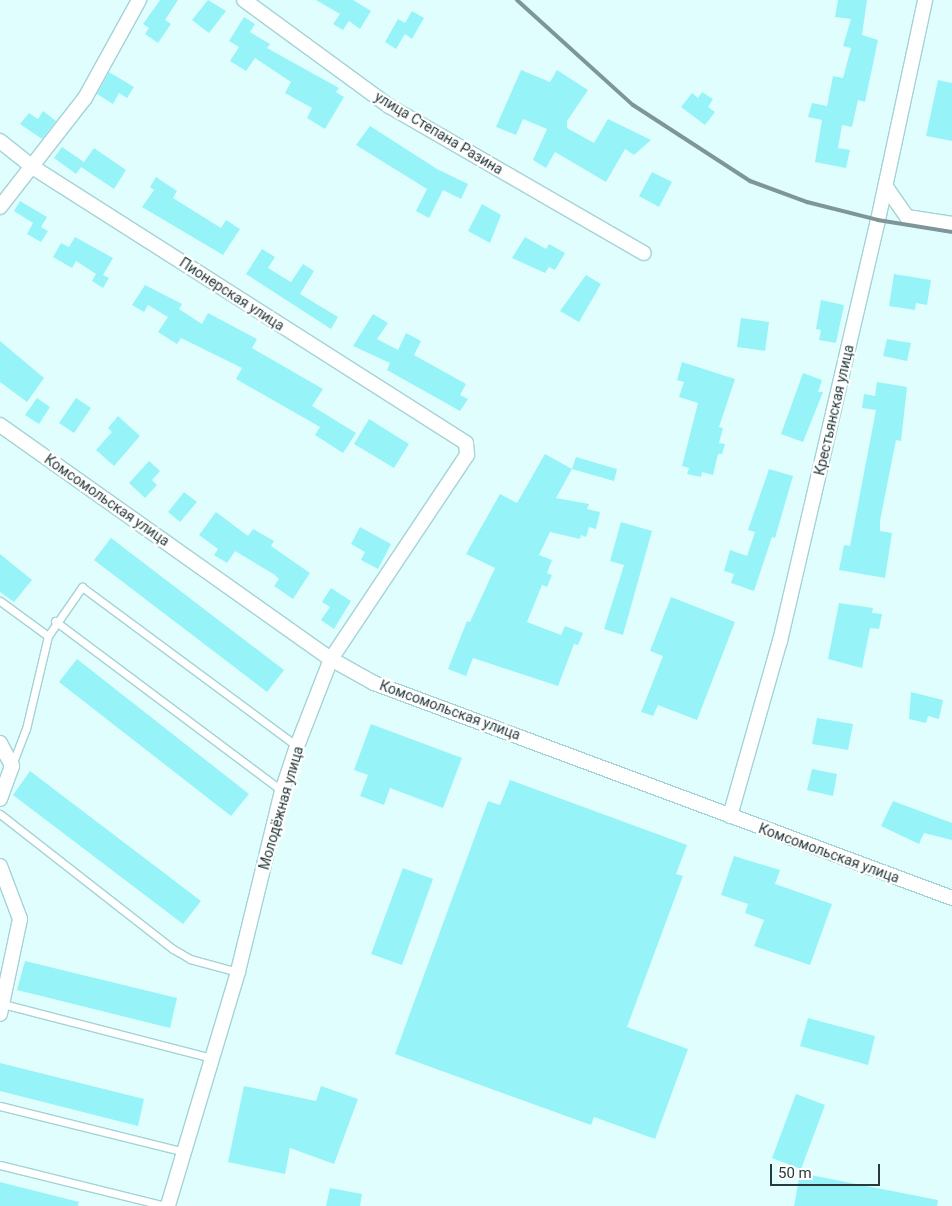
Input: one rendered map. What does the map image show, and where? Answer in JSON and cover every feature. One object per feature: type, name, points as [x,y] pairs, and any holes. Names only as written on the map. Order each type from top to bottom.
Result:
[{"type":"street","points":[[0,207],[34,168],[85,98],[139,0]]},
{"type":"street","name":"улица Степана Разина","points":[[244,0],[389,106],[644,253]]},
{"type":"street","name":"Крестьянская улица","points":[[730,816],[780,641],[886,187],[925,0]]},
{"type":"street","name":"Пионерская улица","points":[[0,141],[34,168],[466,443]]},
{"type":"street","points":[[886,187],[907,217],[952,224]]},
{"type":"street","name":"Комсомольская улица","points":[[0,424],[331,659],[374,683],[493,724],[730,816],[952,898]]},
{"type":"street","name":"Молодёжная улица","points":[[167,1206],[238,972],[282,791],[297,746],[331,659],[467,455],[466,443]]},
{"type":"street","points":[[0,742],[12,766],[0,798]]},
{"type":"street","points":[[0,866],[20,919],[1,1009]]},
{"type":"lane","points":[[12,766],[26,729],[48,636],[55,621],[82,587],[297,746]]},
{"type":"lane","points":[[0,600],[48,636]]},
{"type":"lane","points":[[55,621],[282,791]]},
{"type":"lane","points":[[0,814],[173,949],[190,959],[238,972]]},
{"type":"lane","points":[[1,1009],[212,1058]]},
{"type":"lane","points":[[0,1106],[184,1152]]},
{"type":"lane","points":[[0,1165],[167,1206]]},
{"type":"building","points":[[160,0],[178,0],[165,20],[171,24],[158,43],[145,34],[149,28],[143,24]]},
{"type":"building","points":[[208,0],[226,11],[209,33],[192,20]]},
{"type":"building","points":[[316,0],[353,0],[371,11],[360,29],[349,21],[343,30],[333,24],[340,14]]},
{"type":"building","points":[[838,0],[867,0],[862,35],[878,40],[865,102],[858,100],[852,127],[842,125],[838,148],[850,150],[846,168],[815,162],[822,120],[808,117],[812,103],[827,106],[833,76],[843,78],[851,48],[843,46],[851,19],[835,17]]},
{"type":"building","points":[[412,11],[424,18],[412,39],[405,34],[396,49],[385,42],[398,19],[405,23]]},
{"type":"building","points":[[244,17],[255,24],[250,32],[270,44],[267,48],[339,88],[336,92],[344,97],[325,129],[307,118],[312,108],[285,93],[291,82],[255,58],[246,71],[230,61],[239,47],[229,41]]},
{"type":"building","points":[[521,70],[550,82],[557,70],[588,90],[567,121],[567,128],[594,143],[608,119],[651,140],[634,155],[625,149],[606,182],[555,152],[546,168],[533,160],[547,129],[523,119],[516,135],[496,127]]},
{"type":"building","points":[[109,72],[134,87],[127,98],[119,93],[113,104],[97,94]]},
{"type":"building","points":[[938,80],[952,83],[952,141],[926,136]]},
{"type":"building","points":[[702,92],[713,99],[708,107],[715,112],[705,125],[681,107],[692,93],[698,98]]},
{"type":"building","points":[[43,111],[56,121],[42,139],[20,124],[29,113],[38,119]]},
{"type":"building","points":[[370,126],[437,169],[468,184],[461,199],[443,190],[429,218],[416,211],[427,189],[356,145]]},
{"type":"building","points":[[62,147],[84,162],[94,148],[126,170],[114,189],[81,167],[76,174],[54,158]]},
{"type":"building","points":[[652,172],[672,182],[659,207],[639,196]]},
{"type":"building","points":[[156,177],[177,191],[173,198],[221,228],[226,220],[240,229],[223,255],[142,207],[154,190],[150,187]]},
{"type":"building","points":[[20,201],[47,217],[41,227],[48,231],[41,242],[27,234],[33,223],[14,211]]},
{"type":"building","points":[[482,204],[501,215],[490,243],[468,231]]},
{"type":"building","points":[[75,237],[113,258],[103,275],[109,278],[103,288],[92,281],[96,274],[76,261],[72,268],[53,257],[61,243],[69,247]]},
{"type":"building","points":[[525,237],[546,249],[549,244],[565,253],[555,270],[549,267],[545,273],[512,258]]},
{"type":"building","points":[[262,249],[275,257],[268,268],[291,282],[303,264],[314,271],[300,294],[338,317],[331,329],[246,274]]},
{"type":"building","points":[[894,274],[931,280],[927,305],[916,303],[915,310],[889,306]]},
{"type":"building","points":[[586,275],[601,284],[579,322],[560,311]]},
{"type":"building","points":[[145,285],[182,304],[179,309],[202,324],[208,313],[257,339],[252,348],[323,389],[312,406],[356,433],[343,453],[315,435],[320,427],[236,379],[242,368],[181,338],[177,344],[158,332],[168,317],[148,305],[144,312],[132,305]]},
{"type":"building","points":[[821,300],[844,305],[836,343],[819,340],[821,330],[816,329]]},
{"type":"building","points":[[373,314],[388,323],[377,339],[398,350],[406,333],[421,341],[414,355],[466,384],[460,395],[468,399],[460,411],[387,370],[390,363],[353,346]]},
{"type":"building","points":[[741,318],[769,322],[765,351],[737,347]]},
{"type":"building","points":[[887,339],[911,343],[907,361],[883,356]]},
{"type":"building","points":[[0,341],[44,378],[27,402],[0,382]]},
{"type":"building","points":[[682,362],[735,379],[719,427],[723,428],[719,443],[725,444],[722,454],[718,454],[713,475],[702,472],[701,477],[687,474],[689,468],[682,466],[698,403],[679,397],[684,382],[677,380]]},
{"type":"building","points":[[803,373],[822,380],[818,392],[823,392],[803,442],[781,434]]},
{"type":"building","points":[[877,382],[907,387],[901,441],[896,440],[880,521],[880,531],[892,533],[885,578],[839,570],[844,545],[850,546],[876,410],[862,408],[864,394],[875,396]]},
{"type":"building","points":[[37,398],[50,407],[39,424],[25,415]]},
{"type":"building","points":[[76,398],[91,408],[74,433],[59,423]]},
{"type":"building","points":[[118,416],[140,436],[114,466],[96,450],[112,432],[108,428]]},
{"type":"building","points":[[369,419],[409,444],[394,468],[354,444]]},
{"type":"building","points":[[545,454],[572,469],[556,498],[589,504],[587,509],[600,512],[596,529],[589,527],[586,537],[581,535],[580,539],[550,532],[539,555],[552,560],[547,573],[552,575],[547,587],[542,585],[527,622],[561,635],[565,626],[583,633],[578,645],[574,644],[558,686],[473,658],[466,676],[448,669],[467,621],[470,622],[495,568],[466,554],[500,494],[517,503]]},
{"type":"building","points":[[576,457],[617,469],[614,481],[572,469]]},
{"type":"building","points":[[149,461],[160,471],[152,480],[157,485],[145,498],[129,483]]},
{"type":"building","points":[[769,469],[793,476],[775,538],[772,537],[754,591],[731,583],[734,574],[724,571],[730,550],[747,556],[755,532],[748,530]]},
{"type":"building","points":[[184,492],[197,502],[180,522],[168,512]]},
{"type":"building","points":[[216,512],[248,536],[253,529],[274,541],[271,546],[310,573],[293,599],[274,586],[279,579],[275,575],[235,551],[227,563],[214,555],[218,549],[199,535]]},
{"type":"building","points":[[621,522],[652,531],[623,635],[604,629],[624,565],[610,561]]},
{"type":"building","points":[[360,527],[391,544],[378,569],[361,560],[365,552],[351,544]]},
{"type":"building","points":[[111,538],[284,670],[267,692],[94,560]]},
{"type":"building","points":[[0,554],[32,580],[14,602],[0,592]]},
{"type":"building","points":[[331,588],[351,601],[334,629],[321,620],[330,607],[322,602]]},
{"type":"building","points":[[671,597],[735,622],[697,720],[658,705],[653,716],[641,712],[663,656],[650,651]]},
{"type":"building","points":[[839,603],[873,608],[872,613],[882,614],[879,629],[870,628],[862,668],[828,659]]},
{"type":"building","points":[[77,659],[249,794],[231,816],[59,682]]},
{"type":"building","points":[[911,692],[943,700],[939,719],[928,716],[926,723],[909,719]]},
{"type":"building","points":[[817,718],[853,724],[848,750],[812,744]]},
{"type":"building","points":[[371,724],[462,758],[443,808],[390,788],[384,805],[360,796],[368,775],[354,770]]},
{"type":"building","points":[[812,769],[837,774],[833,796],[807,790]]},
{"type":"building","points":[[30,771],[201,901],[183,924],[13,795]]},
{"type":"building","points":[[510,780],[687,845],[676,874],[683,876],[627,1027],[688,1049],[655,1139],[594,1117],[591,1125],[395,1054],[488,801],[500,805]]},
{"type":"building","points":[[893,801],[952,823],[952,840],[924,833],[919,844],[881,826]]},
{"type":"building","points":[[734,856],[780,870],[775,884],[832,904],[810,965],[754,946],[764,920],[745,913],[748,904],[721,895]]},
{"type":"building","points":[[403,868],[433,879],[402,965],[371,954]]},
{"type":"building","points":[[25,961],[177,998],[170,1028],[17,990]]},
{"type":"building","points":[[808,1018],[875,1036],[868,1065],[800,1046]]},
{"type":"building","points":[[0,1063],[144,1099],[138,1126],[0,1091]]},
{"type":"building","points":[[244,1086],[316,1101],[321,1086],[358,1099],[334,1164],[290,1148],[285,1174],[228,1162]]},
{"type":"building","points":[[796,1094],[825,1105],[801,1169],[772,1158]]},
{"type":"building","points":[[800,1173],[938,1200],[937,1206],[794,1206]]},
{"type":"building","points":[[0,1182],[79,1202],[78,1206],[0,1206]]},
{"type":"building","points":[[330,1188],[362,1194],[360,1206],[326,1206]]},
{"type":"railway","points":[[517,0],[633,105],[750,181],[807,202],[878,220],[952,232]]}]
